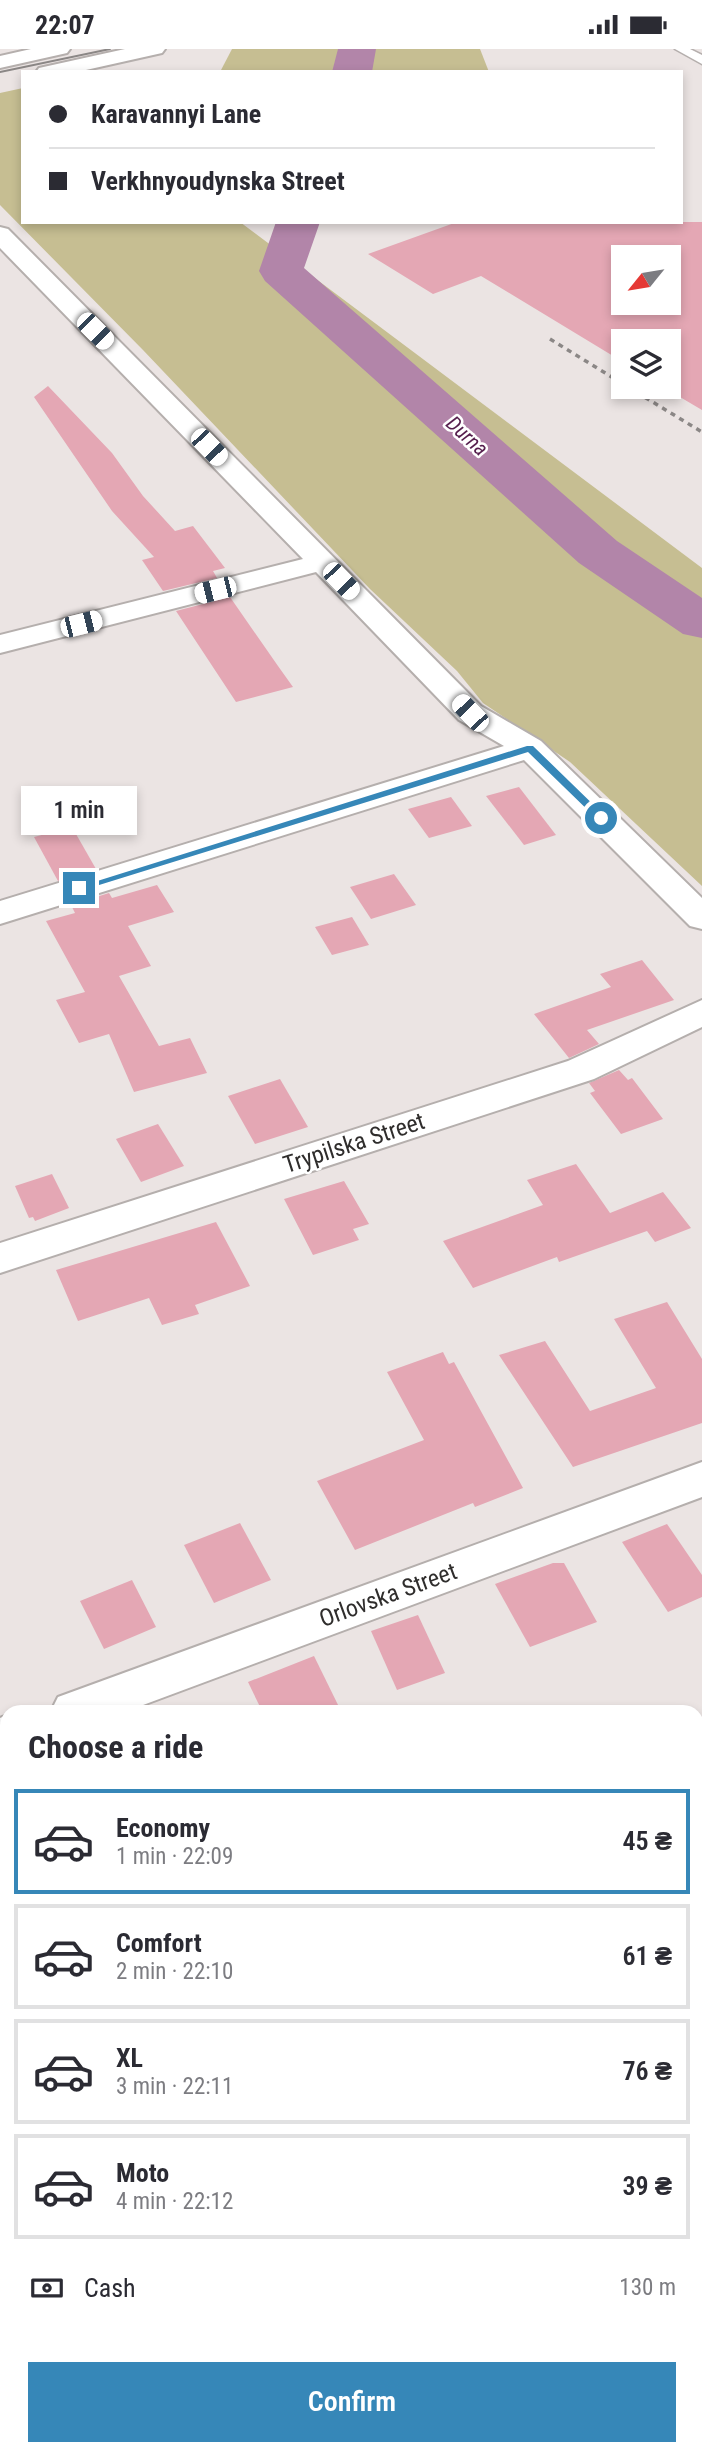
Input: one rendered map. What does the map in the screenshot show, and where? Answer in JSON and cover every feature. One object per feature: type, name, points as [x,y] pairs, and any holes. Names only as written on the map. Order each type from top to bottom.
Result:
[{"type":"street","points":[[0,62],[60,49]]},
{"type":"street","points":[[55,70],[155,49]]},
{"type":"street","points":[[0,81],[21,76]]},
{"type":"street","points":[[0,234],[470,713],[530,748],[702,918]]},
{"type":"street","points":[[0,644],[323,562]]},
{"type":"street","points":[[0,913],[530,748]]},
{"type":"street","name":"Trypilska Street","points":[[0,1258],[581,1070],[702,1011]]},
{"type":"street","name":"Orlovska Street","points":[[90,1705],[702,1479]]},
{"type":"lane","points":[[681,49],[702,60]]},
{"type":"shaded area","points":[[232,49],[480,49],[488,70],[221,70]]},
{"type":"shaded area","points":[[21,88],[21,224],[243,224],[702,568],[702,886],[570,762],[483,703],[457,671],[370,589],[143,350],[0,205],[0,93]]},
{"type":"building","points":[[702,222],[702,410],[681,398],[681,329],[611,329],[611,355],[481,276],[433,294],[368,254],[451,224]]},
{"type":"building","points":[[48,386],[112,453],[143,496],[175,531],[193,526],[225,568],[213,571],[217,578],[163,591],[142,560],[154,557],[112,511],[34,397]]},
{"type":"building","points":[[230,597],[293,687],[236,702],[176,611]]},
{"type":"building","points":[[519,787],[556,835],[524,845],[486,796]]},
{"type":"building","points":[[451,797],[472,826],[429,838],[408,809]]},
{"type":"building","points":[[72,827],[96,869],[58,881],[34,837]]},
{"type":"building","points":[[394,874],[416,905],[371,919],[350,887]]},
{"type":"building","points":[[157,885],[174,912],[128,926],[151,966],[119,976],[159,1046],[190,1038],[207,1073],[134,1092],[109,1034],[79,1043],[56,1000],[85,992],[46,921],[75,913],[71,905],[109,893],[112,898]]},
{"type":"building","points":[[352,917],[369,945],[332,955],[315,927]]},
{"type":"building","points":[[642,960],[674,1000],[587,1030],[599,1044],[569,1058],[534,1014],[611,987],[600,974]]},
{"type":"building","points":[[619,1070],[628,1080],[632,1078],[663,1119],[621,1134],[590,1093],[595,1091],[589,1083]]},
{"type":"building","points":[[280,1079],[308,1127],[255,1144],[228,1096]]},
{"type":"building","points":[[158,1124],[184,1166],[141,1182],[116,1139]]},
{"type":"building","points":[[576,1164],[610,1213],[663,1192],[691,1228],[655,1242],[647,1231],[559,1262],[557,1257],[473,1288],[443,1241],[543,1205],[527,1180]]},
{"type":"building","points":[[52,1174],[69,1208],[35,1221],[33,1217],[29,1218],[15,1186]]},
{"type":"building","points":[[344,1181],[369,1224],[353,1229],[359,1240],[313,1255],[284,1199]]},
{"type":"building","points":[[216,1222],[250,1286],[195,1305],[199,1314],[162,1325],[149,1298],[78,1321],[56,1270]]},
{"type":"building","points":[[667,1302],[702,1359],[702,1423],[573,1467],[499,1355],[545,1341],[590,1411],[656,1388],[614,1319]]},
{"type":"building","points":[[443,1352],[449,1364],[454,1362],[523,1488],[475,1507],[473,1503],[355,1550],[317,1481],[424,1440],[387,1372]]},
{"type":"building","points":[[240,1523],[271,1580],[214,1603],[184,1545]]},
{"type":"building","points":[[667,1524],[702,1575],[702,1597],[668,1612],[622,1542]]},
{"type":"building","points":[[553,1563],[564,1563],[597,1622],[530,1647],[495,1584]]},
{"type":"building","points":[[132,1580],[156,1627],[104,1649],[80,1601]]},
{"type":"building","points":[[418,1615],[445,1673],[397,1690],[371,1631]]},
{"type":"building","points":[[314,1656],[338,1705],[259,1705],[248,1682]]},
{"type":"waterway","name":"Durna","points":[[352,70],[357,49]]},
{"type":"waterway","name":"Durna","points":[[297,224],[281,271],[598,552],[702,622]]},
{"type":"tram line","points":[[0,72],[110,49]]},
{"type":"railway","points":[[550,339],[611,377]]},
{"type":"railway","points":[[648,399],[702,432]]},
{"type":"route","points":[[79,888],[530,748],[601,818]]}]
